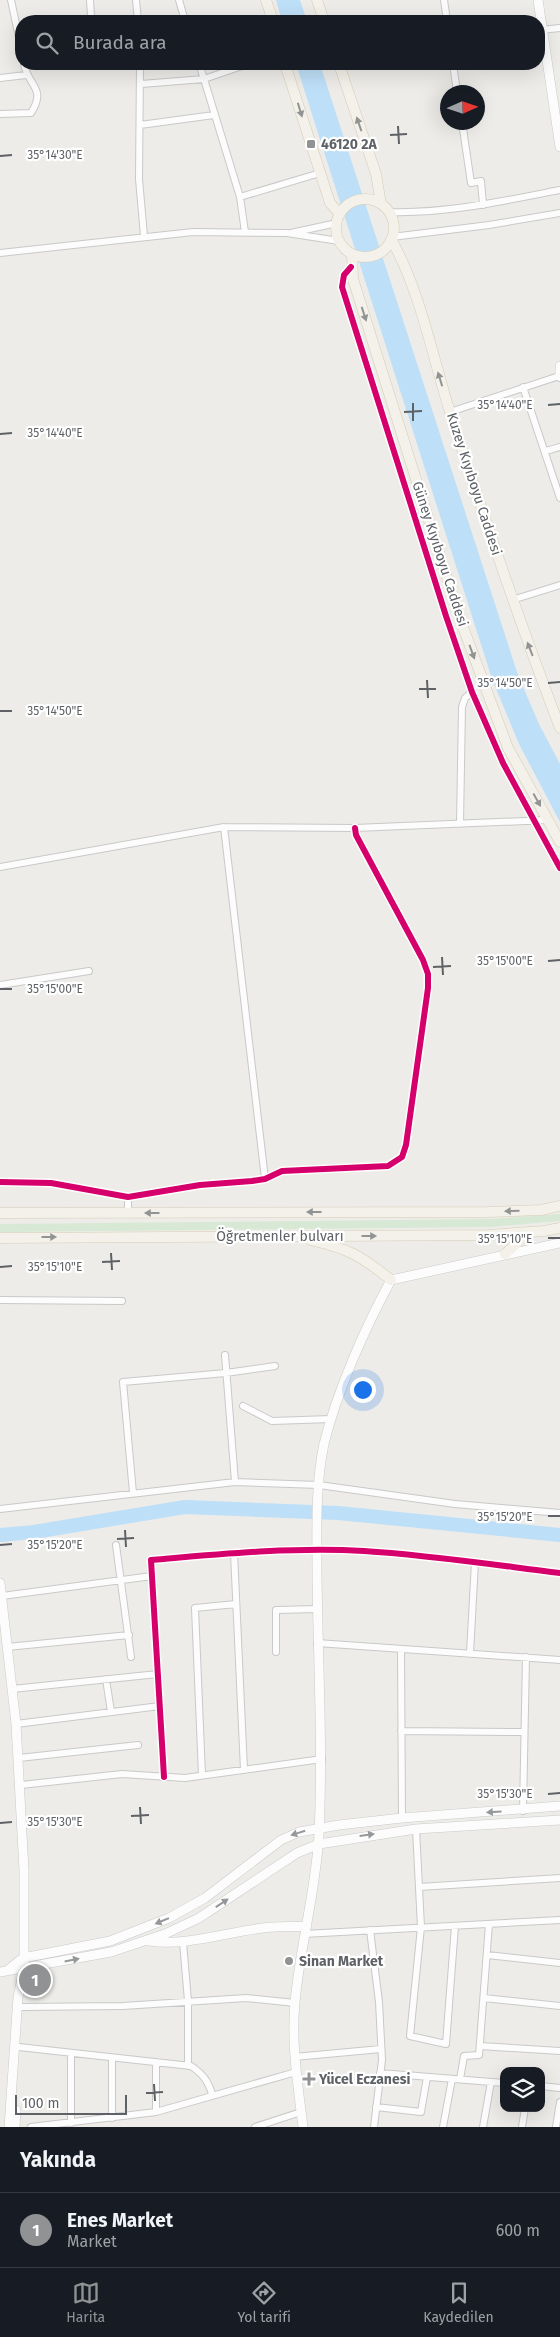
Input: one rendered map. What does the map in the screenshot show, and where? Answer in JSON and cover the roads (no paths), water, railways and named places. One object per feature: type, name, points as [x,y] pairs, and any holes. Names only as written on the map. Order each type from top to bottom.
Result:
[{"type":"main road","points":[[266,0],[271,15]]},
{"type":"main road","points":[[317,0],[322,15]]},
{"type":"main road","points":[[538,0],[540,15]]},
{"type":"main road","points":[[545,54],[560,146]]},
{"type":"main road","points":[[288,70],[320,174],[338,219],[339,241],[352,254],[371,257],[387,247],[392,238],[392,220],[384,208],[376,174],[341,70]]},
{"type":"main road","points":[[338,219],[346,207],[354,202],[363,200],[384,208]]},
{"type":"main road","name":"Kuzey Kıyıboyu Caddesi","points":[[392,238],[405,263],[450,412],[512,600],[560,728]]},
{"type":"main road","name":"Güney Kıyıboyu Caddesi","points":[[352,254],[351,267],[353,279],[460,619],[508,748],[560,842]]},
{"type":"main road","points":[[560,366],[560,377]]},
{"type":"main road","name":"Öğretmenler bulvarı","points":[[0,1213],[488,1212],[541,1210],[560,1206]]},
{"type":"main road","name":"Öğretmenler bulvarı","points":[[0,1238],[488,1235],[560,1228]]},
{"type":"main road","points":[[505,1254],[529,1232]]},
{"type":"main road","points":[[294,1236],[341,1247],[364,1258],[391,1280]]},
{"type":"main road","points":[[391,1280],[560,1243]]},
{"type":"main road","points":[[303,2127],[294,2057],[294,2003],[320,1827],[322,1759],[317,1643],[319,1485],[324,1446],[332,1419],[374,1313],[391,1280]]},
{"type":"main road","points":[[0,1583],[16,1724],[21,1785],[24,1870],[24,1969],[18,1996],[9,2127]]},
{"type":"main road","points":[[4,1970],[23,1958],[110,1941],[169,1918],[205,1898],[281,1840],[299,1832],[320,1827],[402,1818],[560,1806]]},
{"type":"main road","points":[[4,1970],[24,1969],[111,1952],[147,1941],[199,1918],[297,1853],[319,1844],[416,1829],[560,1820]]},
{"type":"main road","points":[[147,1941],[183,1942],[259,1928],[306,1930]]},
{"type":"main road","points":[[15,2127],[22,2007],[21,1986]]},
{"type":"street","points":[[11,0],[16,15]]},
{"type":"street","points":[[90,0],[91,15]]},
{"type":"street","points":[[136,0],[137,15]]},
{"type":"street","points":[[179,0],[183,15]]},
{"type":"street","points":[[444,0],[446,15]]},
{"type":"street","points":[[545,30],[560,28]]},
{"type":"street","points":[[0,114],[31,113],[37,104],[38,93],[34,82],[26,75],[25,70]]},
{"type":"street","points":[[140,70],[140,179],[144,236]]},
{"type":"street","points":[[201,70],[240,197],[246,232]]},
{"type":"street","points":[[141,84],[204,78],[229,70]]},
{"type":"street","points":[[454,70],[456,85]]},
{"type":"street","points":[[0,78],[26,75]]},
{"type":"street","points":[[140,125],[214,116]]},
{"type":"street","points":[[463,130],[471,183],[481,181],[484,205]]},
{"type":"street","points":[[240,197],[320,174]]},
{"type":"street","points":[[384,208],[420,213],[484,205],[560,190]]},
{"type":"street","points":[[392,238],[560,213]]},
{"type":"street","points":[[287,233],[338,219]]},
{"type":"street","points":[[0,252],[193,232],[287,233],[339,241]]},
{"type":"street","points":[[351,267],[344,275],[342,287],[437,589],[472,692],[503,763],[560,868]]},
{"type":"street","points":[[450,412],[523,387],[560,377]]},
{"type":"street","points":[[523,387],[558,483],[560,498]]},
{"type":"street","points":[[546,451],[560,447]]},
{"type":"street","points":[[512,600],[560,586]]},
{"type":"street","points":[[460,824],[463,704],[465,698],[472,692]]},
{"type":"street","points":[[0,867],[224,827],[355,828],[548,820]]},
{"type":"street","points":[[224,827],[265,1179]]},
{"type":"street","points":[[0,1182],[51,1183],[128,1197],[200,1185],[265,1179],[282,1171],[388,1166],[398,1162],[405,1152],[428,988],[428,974],[423,960],[356,835],[355,828]]},
{"type":"street","points":[[0,985],[89,971]]},
{"type":"street","points":[[128,1197],[128,1213]]},
{"type":"street","points":[[0,1300],[122,1301]]},
{"type":"street","points":[[225,1355],[235,1482]]},
{"type":"street","points":[[133,1493],[123,1382],[226,1373],[275,1366]]},
{"type":"street","points":[[242,1406],[272,1421],[332,1419]]},
{"type":"street","points":[[0,1509],[235,1482],[319,1485],[455,1504],[560,1513]]},
{"type":"street","points":[[116,1545],[132,1657]]},
{"type":"street","points":[[164,1777],[151,1560],[317,1546],[475,1562],[560,1573]]},
{"type":"street","points":[[234,1553],[244,1770]]},
{"type":"street","points":[[470,1653],[475,1562]]},
{"type":"street","points":[[2,1596],[152,1576]]},
{"type":"street","points":[[202,1776],[195,1608],[236,1604]]},
{"type":"street","points":[[276,1652],[276,1610],[317,1609]]},
{"type":"street","points":[[7,1647],[130,1635]]},
{"type":"street","points":[[317,1643],[560,1660]]},
{"type":"street","points":[[401,1649],[402,1818]]},
{"type":"street","points":[[522,1810],[526,1657]]},
{"type":"street","points":[[12,1689],[158,1674]]},
{"type":"street","points":[[106,1679],[111,1712]]},
{"type":"street","points":[[16,1724],[160,1706]]},
{"type":"street","points":[[401,1731],[523,1732]]},
{"type":"street","points":[[18,1758],[138,1745]]},
{"type":"street","points":[[21,1785],[122,1774],[185,1778],[322,1759]]},
{"type":"street","points":[[416,1829],[421,1928],[410,2036],[446,2044],[455,1926]]},
{"type":"street","points":[[419,1887],[560,1878]]},
{"type":"street","points":[[306,1930],[421,1928],[560,1920]]},
{"type":"street","points":[[460,2080],[464,2056],[480,2055],[489,1924]]},
{"type":"street","points":[[370,1930],[381,2049],[374,2127]]},
{"type":"street","points":[[183,1942],[188,2001],[188,2066]]},
{"type":"street","points":[[487,1955],[560,1963]]},
{"type":"street","points":[[22,2007],[124,2006],[246,1998],[294,2003]]},
{"type":"street","points":[[484,1998],[560,2006]]},
{"type":"street","points":[[480,2046],[560,2051]]},
{"type":"street","points":[[19,2047],[188,2066],[201,2073],[208,2082],[212,2094]]},
{"type":"street","points":[[294,2057],[381,2049]]},
{"type":"street","points":[[71,2053],[71,2123]]},
{"type":"street","points":[[112,2058],[112,2118]]},
{"type":"street","points":[[156,2062],[156,2112]]},
{"type":"street","points":[[31,2127],[156,2112],[212,2094],[296,2072]]},
{"type":"street","points":[[380,2073],[500,2083]]},
{"type":"street","points":[[376,2107],[421,2112],[427,2077]]},
{"type":"street","points":[[443,2127],[452,2079]]},
{"type":"street","points":[[483,2127],[491,2082]]},
{"type":"street","points":[[545,2086],[560,2088]]},
{"type":"street","points":[[556,2127],[560,2102]]},
{"type":"street","points":[[255,2127],[301,2112]]},
{"type":"street","points":[[522,2127],[525,2112]]},
{"type":"water","points":[[276,0],[300,0],[305,15],[280,15]]},
{"type":"water","points":[[298,70],[322,70],[518,675],[539,724],[560,764],[560,822],[519,744],[492,679]]},
{"type":"waterway","points":[[0,1535],[34,1532],[185,1507],[338,1513],[560,1535]]},
{"type":"place","name":"46120 2A","points":[[311,144]]},
{"type":"place","name":"Sinan Market","points":[[289,1961]]},
{"type":"place","name":"Enes Market","points":[[35,1980]]},
{"type":"place","name":"Yücel Eczanesi","points":[[309,2079]]}]
